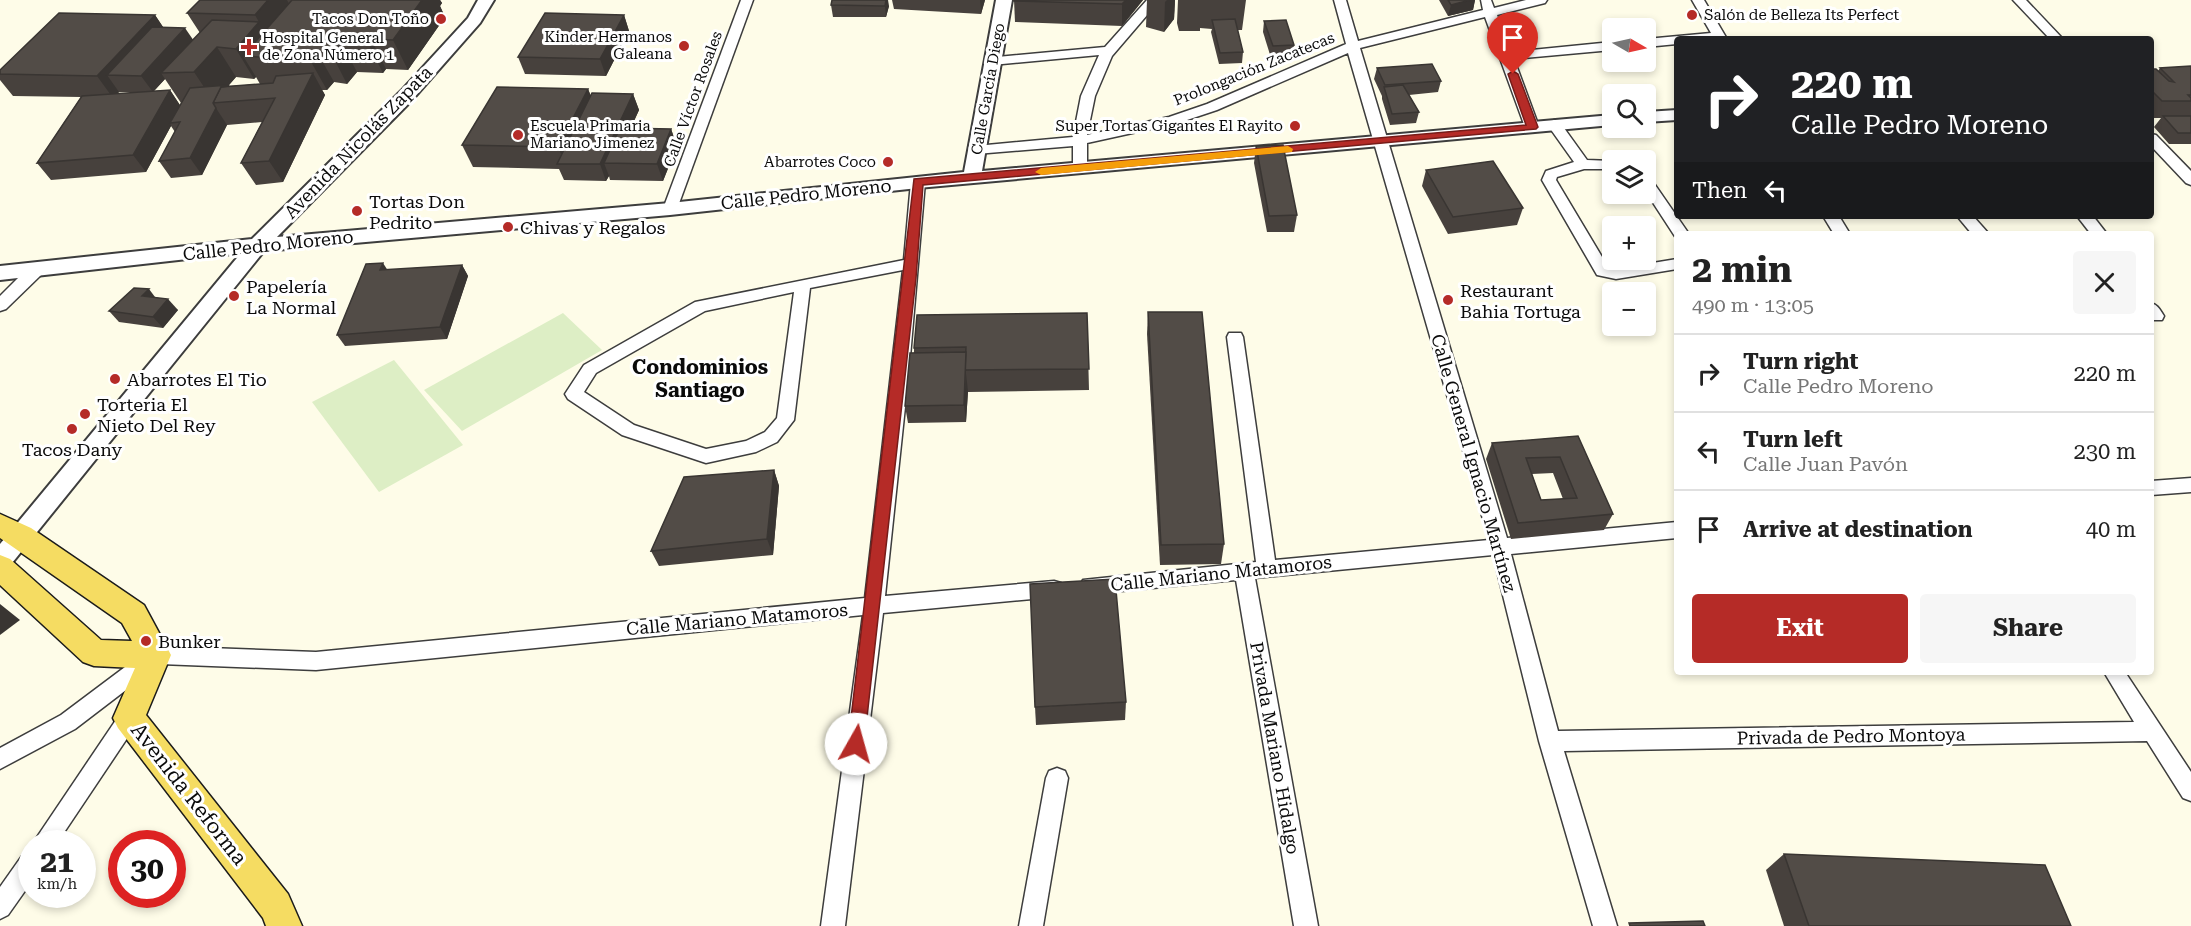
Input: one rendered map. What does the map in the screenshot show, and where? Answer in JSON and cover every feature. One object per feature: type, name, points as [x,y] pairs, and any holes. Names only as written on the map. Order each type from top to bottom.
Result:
[{"type":"main road","points":[[11,531],[133,614],[156,656]]},
{"type":"main road","points":[[0,567],[94,653],[156,656]]},
{"type":"main road","name":"Avenida Reforma","points":[[156,656],[129,718],[276,919]]},
{"type":"street","name":"Avenida Nicolás Zapata","points":[[0,561],[11,531],[258,245],[406,95],[474,20],[486,0]]},
{"type":"street","name":"Calle Víctor Rosales","points":[[670,209],[747,0]]},
{"type":"street","name":"Calle García Diego","points":[[972,178],[1004,0]]},
{"type":"street","points":[[1080,168],[1078,141],[1093,82],[1110,50],[1154,0]]},
{"type":"street","name":"Calle General Ignacio Martínez","points":[[1340,0],[1500,546],[1550,741],[1605,926]]},
{"type":"street","name":"Prolongación Zacatecas","points":[[976,150],[1078,141],[1173,120],[1212,106],[1353,46],[1488,5],[1541,0]]},
{"type":"street","points":[[1698,0],[1719,36]]},
{"type":"street","points":[[2019,0],[2054,36]]},
{"type":"street","points":[[1488,5],[1533,127]]},
{"type":"street","points":[[1656,42],[1674,40]]},
{"type":"street","points":[[1506,56],[1602,47]]},
{"type":"street","points":[[992,61],[1110,50]]},
{"type":"street","points":[[1656,116],[1674,115]]},
{"type":"street","name":"Calle Pedro Moreno","points":[[0,273],[258,245],[670,209],[918,182],[1602,121]]},
{"type":"street","points":[[1554,124],[1583,164]]},
{"type":"street","points":[[2154,141],[2191,180]]},
{"type":"street","points":[[1602,165],[1583,164],[1551,174],[1549,180],[1603,271],[1616,274],[1674,264]]},
{"type":"street","points":[[833,926],[873,608],[918,182]]},
{"type":"street","points":[[1656,197],[1679,231]]},
{"type":"street","points":[[1968,219],[1978,231]]},
{"type":"street","points":[[2087,219],[2097,231]]},
{"type":"street","points":[[803,284],[785,420],[771,436],[750,447],[706,456],[628,430],[573,394],[590,369],[701,306],[803,284],[911,264]]},
{"type":"street","points":[[0,305],[36,270]]},
{"type":"street","points":[[1235,337],[1267,568]]},
{"type":"street","points":[[2154,488],[2191,485]]},
{"type":"street","name":"Calle Mariano Matamoros","points":[[156,656],[316,661],[648,627],[873,608],[1244,570],[1674,530]]},
{"type":"street","name":"Privada Mariano Hidalgo","points":[[1244,570],[1306,926]]},
{"type":"street","points":[[0,759],[68,722],[156,656]]},
{"type":"street","points":[[2116,675],[2191,791]]},
{"type":"street","points":[[53,830],[129,718]]},
{"type":"street","name":"Privada de Pedro Montoya","points":[[1550,741],[2151,732]]},
{"type":"street","points":[[1031,926],[1057,778]]},
{"type":"street","points":[[0,907],[18,881]]},
{"type":"green space","points":[[563,313],[602,350],[462,431],[424,390]]},
{"type":"green space","points":[[394,360],[463,445],[379,492],[312,402]]},
{"type":"building","points":[[200,0],[268,0],[255,15],[187,13]]},
{"type":"building","points":[[292,0],[422,0],[393,40],[371,39],[368,43],[341,42],[331,53],[317,52],[310,60],[243,56]]},
{"type":"building","points":[[832,0],[886,0],[885,6],[831,5]]},
{"type":"building","points":[[1014,0],[1126,0],[1122,4]]},
{"type":"building","points":[[1448,0],[1470,0],[1451,5]]},
{"type":"building","points":[[59,13],[155,15],[97,76],[0,74],[0,70]]},
{"type":"building","points":[[545,13],[624,15],[600,59],[518,57]]},
{"type":"building","points":[[1235,19],[1243,52],[1220,53],[1212,20]]},
{"type":"building","points":[[212,20],[259,22],[236,49],[217,47],[194,72],[161,73]]},
{"type":"building","points":[[1286,20],[1294,45],[1273,46],[1264,21]]},
{"type":"building","points":[[152,27],[185,28],[141,76],[107,75]]},
{"type":"building","points":[[1432,64],[1441,81],[1385,85],[1377,68]]},
{"type":"building","points":[[2191,66],[2191,95],[2188,95],[2191,101],[2162,101],[2154,93],[2154,69],[2169,81],[2174,82],[2160,68]]},
{"type":"building","points":[[313,73],[269,161],[241,163],[275,98],[213,103],[221,87],[273,83],[276,76]]},
{"type":"building","points":[[228,85],[221,87],[213,103],[216,108],[190,158],[159,161],[180,122],[170,123],[190,88]]},
{"type":"building","points":[[1403,85],[1419,112],[1392,114],[1384,87]]},
{"type":"building","points":[[497,87],[588,89],[558,147],[462,145]]},
{"type":"building","points":[[170,90],[133,155],[37,163],[82,96]]},
{"type":"building","points":[[592,93],[633,94],[600,164],[557,164]]},
{"type":"building","points":[[2163,116],[2191,116],[2191,133],[2178,133]]},
{"type":"building","points":[[620,128],[671,129],[657,164],[604,163]]},
{"type":"building","points":[[1283,145],[1297,215],[1269,216],[1256,146]]},
{"type":"building","points":[[1493,161],[1523,208],[1453,217],[1426,170]]},
{"type":"building","points":[[383,263],[380,270],[462,265],[440,327],[337,335],[366,264]]},
{"type":"building","points":[[134,288],[149,289],[142,296],[168,299],[153,317],[109,311]]},
{"type":"building","points":[[1148,312],[1202,312],[1224,544],[1161,545]]},
{"type":"building","points":[[1087,313],[1089,369],[965,370],[966,347],[914,348],[917,315]]},
{"type":"building","points":[[966,352],[964,405],[905,406],[910,353]]},
{"type":"building","points":[[1578,436],[1613,514],[1518,523],[1492,443]],"holes":[[[1560,457],[1577,498],[1541,500],[1526,458]]]},
{"type":"building","points":[[774,470],[767,539],[651,551],[684,477]]},
{"type":"building","points":[[1115,579],[1126,702],[1035,707],[1030,584]]},
{"type":"building","points":[[1784,854],[2045,865],[2071,926],[1809,926]]},
{"type":"building","points":[[1703,921],[1705,926],[1630,926],[1629,923]]},
{"type":"slow traffic","points":[[1041,172],[1288,149]]},
{"type":"place","name":"Salón de Belleza Its Perfect","points":[[1692,15]]},
{"type":"place","name":"Tacos Don Toño","points":[[441,19]]},
{"type":"place","name":"Kinder Hermanos Galeana","points":[[684,46]]},
{"type":"place","name":"Hospital General de Zona Número 1","points":[[249,47]]},
{"type":"place","name":"Super Tortas Gigantes El Rayito","points":[[1295,126]]},
{"type":"place","name":"Escuela Primaria Mariano Jimenez","points":[[518,135]]},
{"type":"place","name":"Abarrotes Coco","points":[[888,162]]},
{"type":"place","name":"Tortas Don Pedrito","points":[[357,211]]},
{"type":"place","name":"Chivas y Regalos","points":[[508,227]]},
{"type":"place","name":"Papelería La Normal","points":[[234,296]]},
{"type":"place","name":"Restaurant Bahia Tortuga","points":[[1448,300]]},
{"type":"place","name":"Abarrotes El Tio","points":[[115,379]]},
{"type":"place","name":"Torteria El Nieto Del Rey","points":[[85,414]]},
{"type":"place","name":"Tacos Dany","points":[[72,429]]},
{"type":"place","name":"Bunker","points":[[146,641]]},
{"type":"district","name":"Condominios Santiago","points":[[700,378]]},
{"type":"route","points":[[856,744],[910,278],[918,182],[1533,127],[1513,74]]}]
